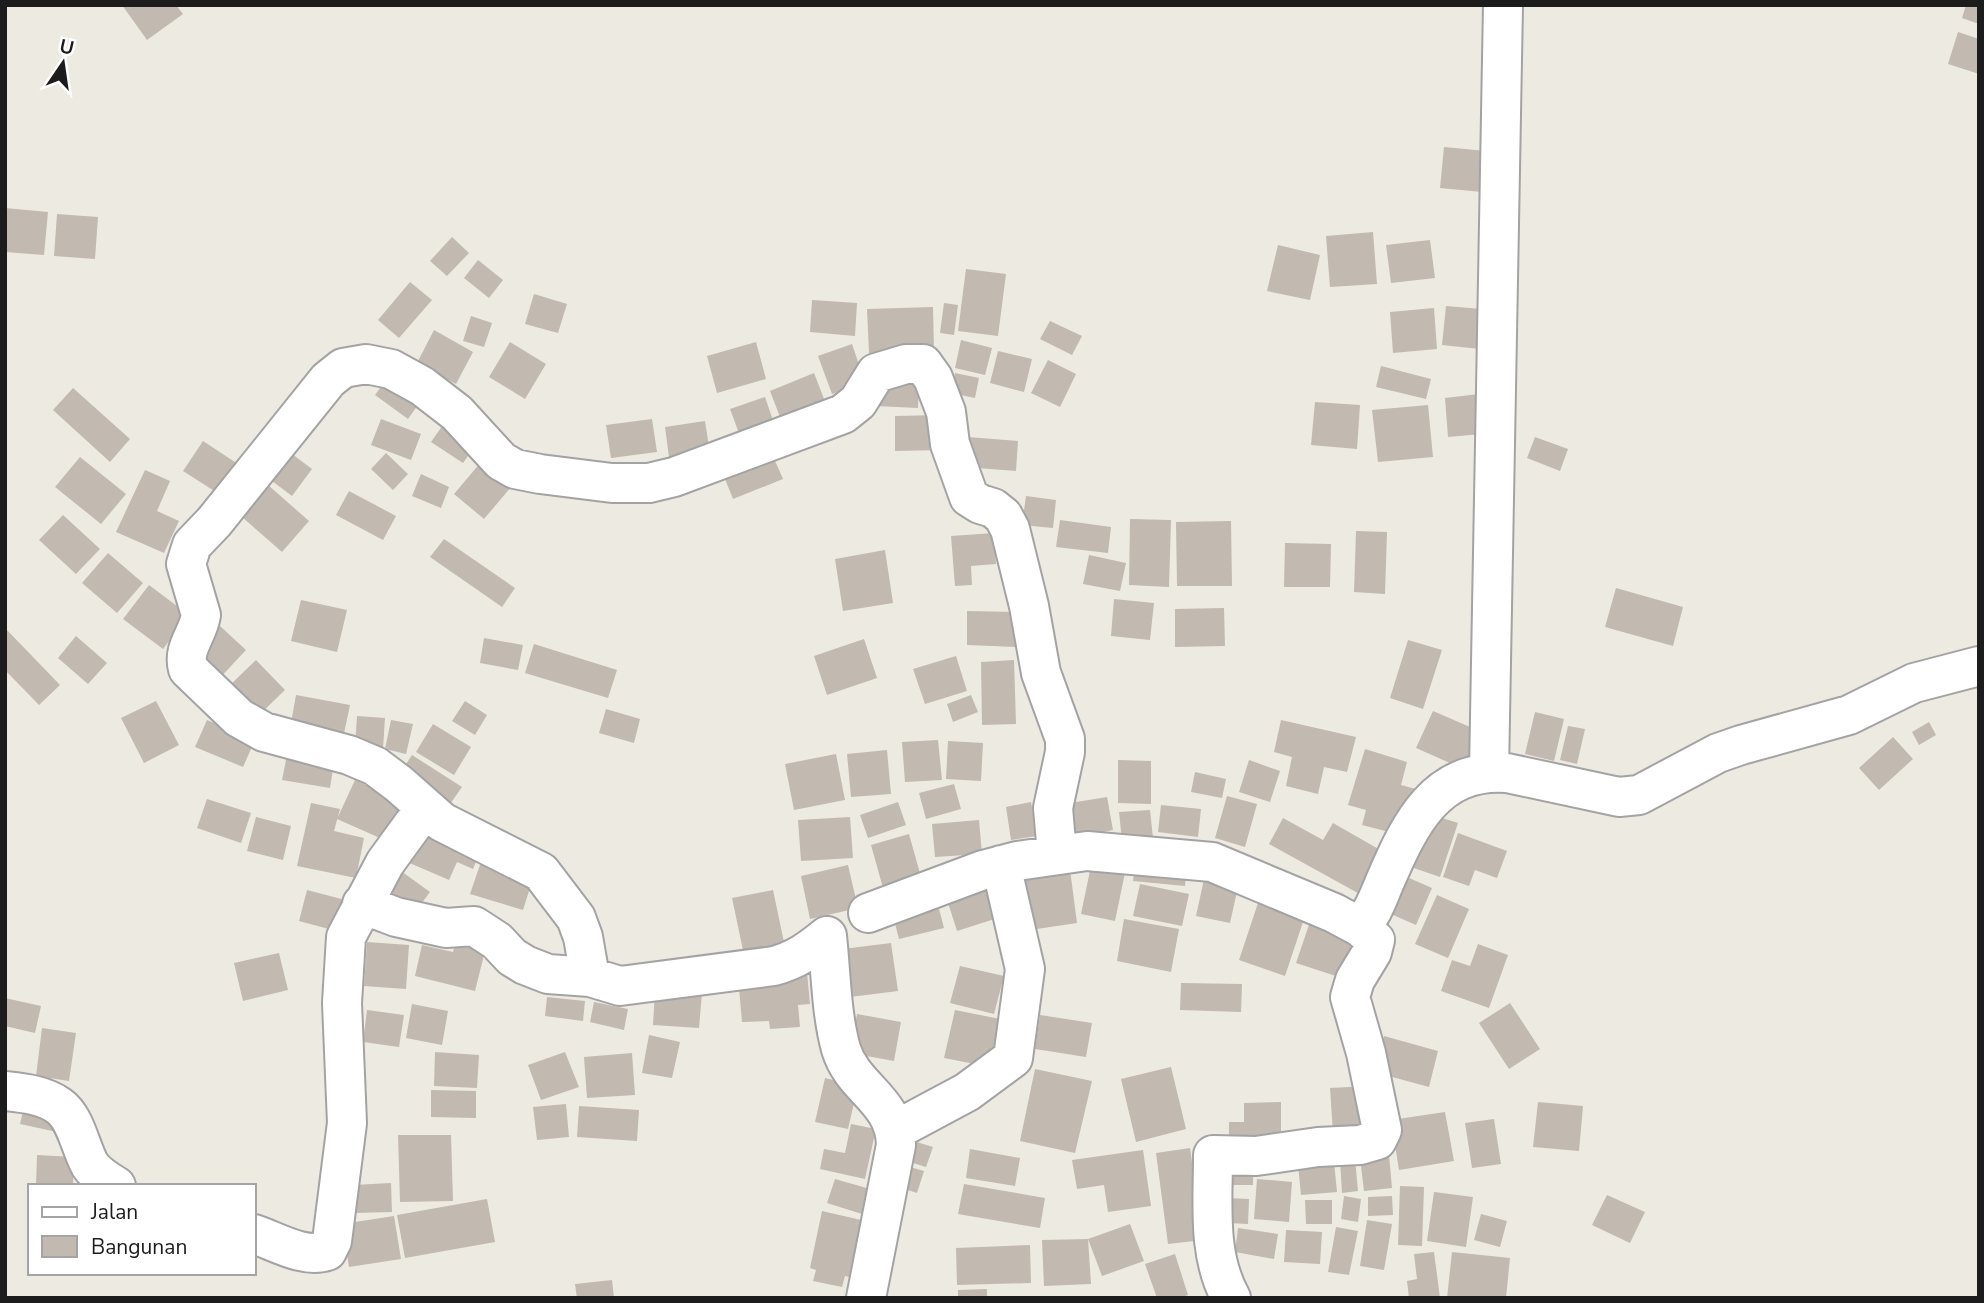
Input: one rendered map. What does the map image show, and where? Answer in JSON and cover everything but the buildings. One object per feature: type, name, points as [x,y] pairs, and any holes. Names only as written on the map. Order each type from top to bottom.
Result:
[{"type":"street","points":[[1489,772],[1503,5]]},
{"type":"street","points":[[590,977],[583,937],[576,918],[541,872],[442,822],[375,766],[349,755],[264,732],[239,718],[188,669],[186,660],[201,615],[186,564],[192,545],[214,522],[328,380],[343,368],[366,363],[391,369],[422,386],[457,413],[501,461],[515,468],[540,474],[612,483],[649,483],[720,462],[843,414],[864,394],[876,373],[912,363],[923,364],[933,378],[946,412],[950,444],[969,496],[1003,516],[1010,529],[1029,606],[1041,673],[1065,739],[1065,752],[1053,808],[1057,854]]},
{"type":"street","points":[[1360,927],[1375,905],[1412,822],[1447,788],[1469,776],[1489,772],[1507,773],[1629,797],[1717,753],[1849,715],[1922,680],[1979,666]]},
{"type":"street","points":[[256,1235],[307,1254],[327,1251],[332,1241],[347,1123],[342,971],[345,937],[385,863],[425,808]]},
{"type":"street","points":[[868,913],[1001,865],[1087,851],[1212,862],[1335,914],[1360,927],[1375,940],[1372,952],[1355,980],[1350,997],[1366,1053],[1382,1130],[1377,1140],[1360,1145],[1318,1147],[1256,1156],[1213,1155],[1215,1257],[1221,1279],[1231,1298]]},
{"type":"street","points":[[896,1129],[967,1092],[1013,1058],[1025,969],[1001,865]]},
{"type":"street","points":[[362,904],[396,917],[446,928],[474,926],[497,940],[512,957],[524,965],[548,974],[590,977],[620,986],[774,966],[792,961],[827,936],[836,1025],[842,1050],[851,1069],[887,1111],[896,1129],[896,1145],[866,1298]]},
{"type":"street","points":[[5,1091],[29,1094],[60,1106],[91,1165],[100,1176],[113,1184]]}]
